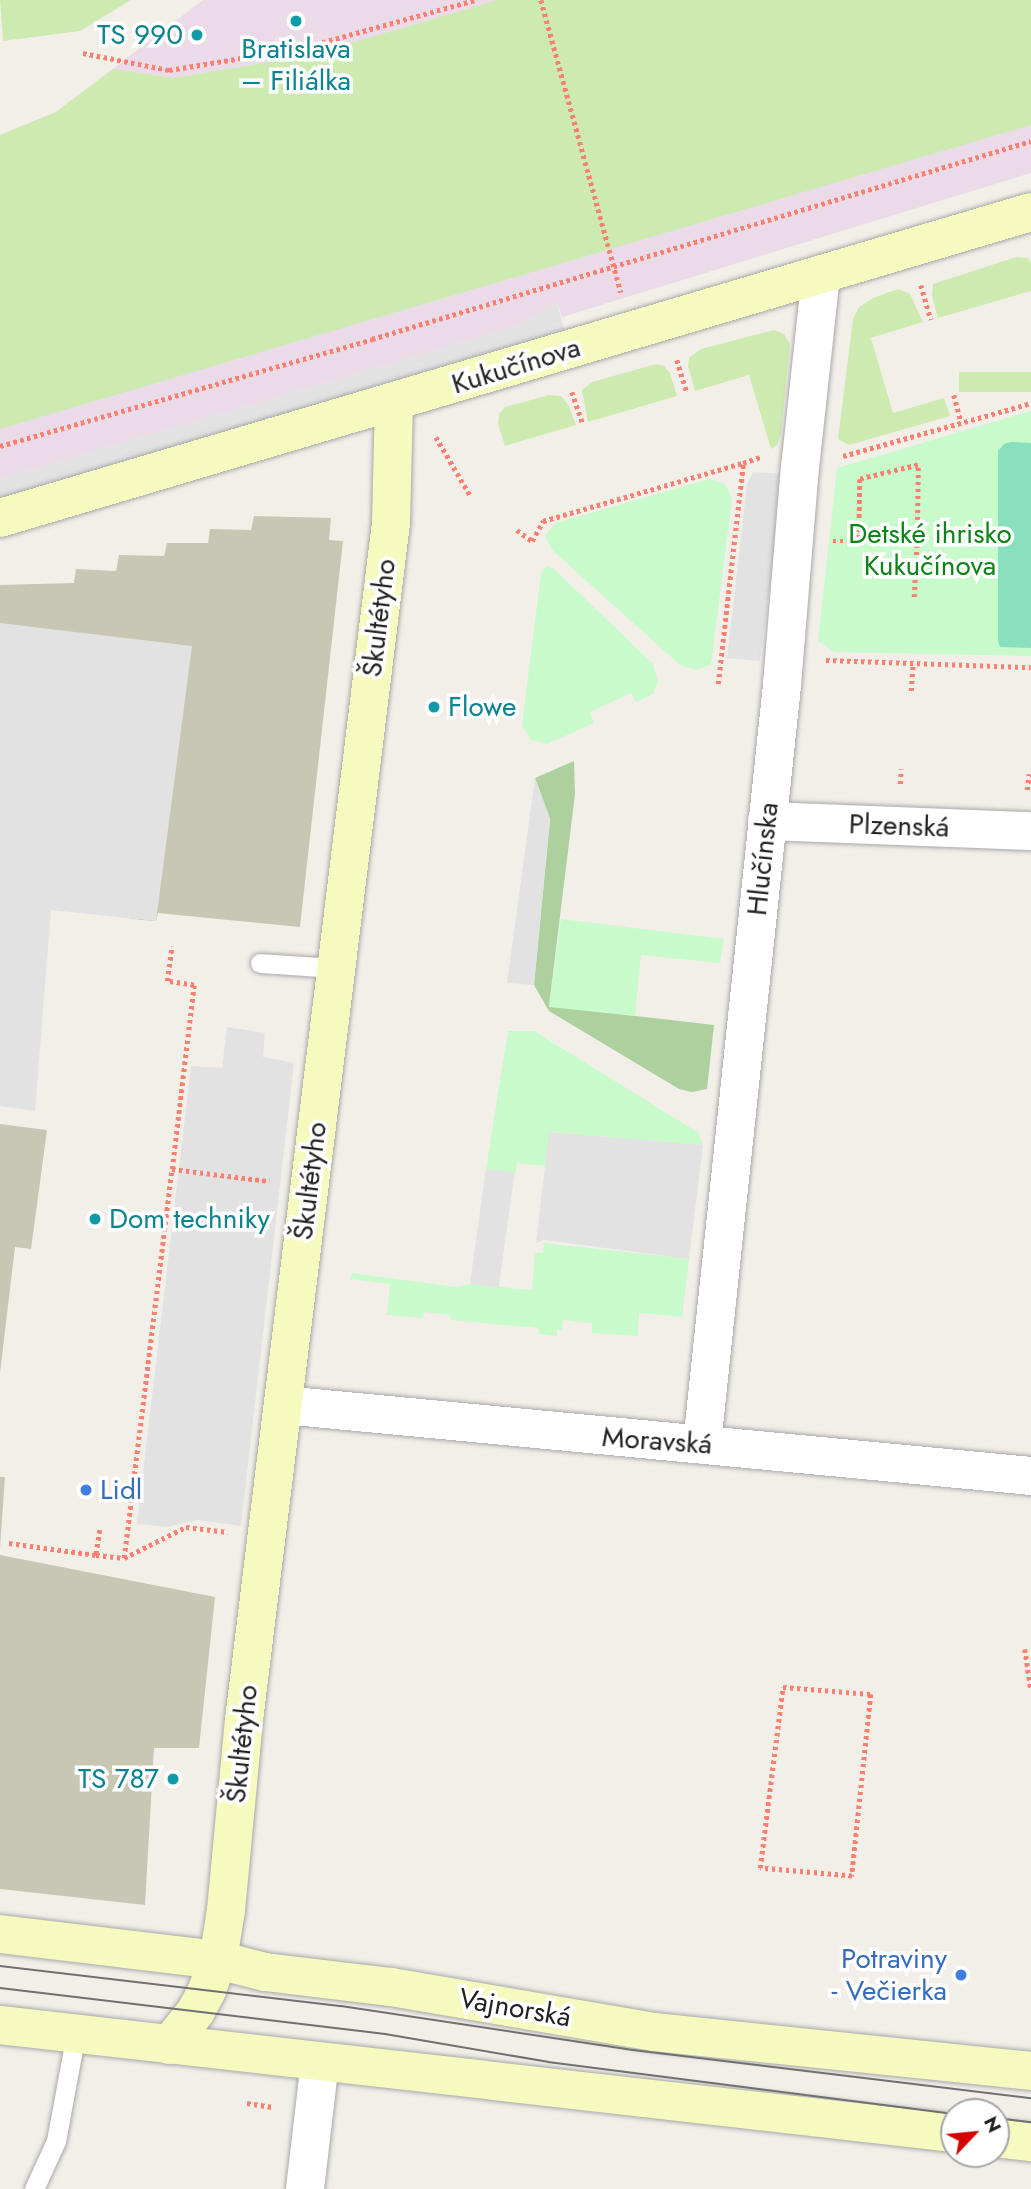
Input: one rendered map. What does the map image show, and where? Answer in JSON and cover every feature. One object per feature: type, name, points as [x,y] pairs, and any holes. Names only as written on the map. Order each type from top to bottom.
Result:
[{"type":"street","name":"Kukučínova","points":[[0,519],[1031,212]]},
{"type":"street","name":"Hlučínska","points":[[702,1444],[821,274]]},
{"type":"street","name":"Škultétyho","points":[[169,2045],[196,2011],[218,1960],[391,523],[394,402]]},
{"type":"street","name":"Plzenská","points":[[767,821],[1031,831]]},
{"type":"street","name":"Moravská","points":[[283,1405],[531,1431],[702,1444],[1031,1476]]},
{"type":"street","name":"Vajnorská","points":[[0,1934],[218,1960],[265,1972],[391,1987],[654,2032],[1031,2071]]},
{"type":"street","points":[[0,2025],[940,2131]]},
{"type":"street","points":[[306,2189],[320,2062]]},
{"type":"street","points":[[1010,2140],[1031,2142]]},
{"type":"lane","points":[[260,964],[336,968]]},
{"type":"lane","points":[[34,2189],[56,2141],[76,2033]]},
{"type":"path","points":[[83,53],[169,69],[302,48],[475,0]]},
{"type":"path","points":[[541,0],[623,300]]},
{"type":"path","points":[[0,446],[372,339],[613,264],[1031,141]]},
{"type":"path","points":[[919,278],[931,320]]},
{"type":"path","points":[[675,352],[687,393]]},
{"type":"path","points":[[570,384],[583,424]]},
{"type":"path","points":[[954,395],[961,422]]},
{"type":"path","points":[[517,530],[532,541],[543,521],[778,451],[800,468],[1031,403]]},
{"type":"path","points":[[432,430],[470,495]]},
{"type":"path","points":[[718,684],[743,463]]},
{"type":"path","points":[[859,541],[860,479],[918,465],[915,597]]},
{"type":"path","points":[[822,540],[917,541]]},
{"type":"path","points":[[822,660],[1031,667]]},
{"type":"path","points":[[911,691],[913,663]]},
{"type":"path","points":[[124,1558],[194,985],[167,981],[173,946]]},
{"type":"path","points":[[172,1169],[282,1183]]},
{"type":"path","points":[[9,1543],[124,1558],[186,1527],[234,1532]]},
{"type":"path","points":[[96,1555],[100,1530]]},
{"type":"path","points":[[1025,1649],[1031,1689]]},
{"type":"path","points":[[783,1687],[871,1694],[852,1876],[760,1868],[783,1687]]},
{"type":"path","points":[[247,2103],[286,2108]]},
{"type":"shaded area","points":[[203,0],[1031,0],[1031,173],[562,317],[557,303],[508,329],[0,479],[0,135],[56,112]]},
{"type":"shaded area","points":[[557,303],[565,333],[0,503],[0,479],[508,329]]},
{"type":"shaded area","points":[[753,472],[784,474],[760,661],[727,658],[747,484]]},
{"type":"shaded area","points":[[254,516],[331,518],[329,540],[343,541],[300,927],[158,913],[156,921],[142,920],[0,900],[0,585],[74,583],[76,569],[116,571],[119,555],[164,556],[167,543],[208,543],[210,529],[251,530]]},
{"type":"shaded area","points":[[0,623],[192,646],[156,921],[51,910],[35,1111],[0,1106]]},
{"type":"shaded area","points":[[535,778],[550,819],[534,985],[507,983]]},
{"type":"shaded area","points":[[227,1027],[265,1033],[263,1057],[294,1063],[241,1526],[198,1520],[167,1527],[137,1524],[191,1066],[222,1068]]},
{"type":"shaded area","points":[[0,1124],[47,1130],[31,1249],[15,1247],[0,1373]]},
{"type":"shaded area","points":[[549,1132],[703,1145],[689,1259],[544,1240],[536,1243]]},
{"type":"shaded area","points":[[486,1169],[515,1173],[499,1288],[470,1284]]},
{"type":"shaded area","points":[[0,1477],[5,1477],[0,1548]]},
{"type":"shaded area","points":[[0,1555],[215,1597],[199,1748],[154,1748],[145,1905],[0,1889]]},
{"type":"green space","points":[[0,0],[131,0],[80,31],[3,41]]},
{"type":"green space","points":[[498,0],[1031,0],[1031,125],[0,429],[0,135],[56,112],[113,69],[174,78],[310,55]]},
{"type":"green space","points":[[1016,257],[1028,258],[1031,263],[1031,291],[938,318],[932,296],[933,284]]},
{"type":"green space","points":[[898,289],[910,294],[923,322],[871,338],[893,413],[944,398],[950,416],[849,445],[838,439],[853,319],[859,307],[873,298]]},
{"type":"green space","points":[[774,330],[784,334],[790,344],[781,434],[777,445],[771,449],[749,375],[695,391],[688,366],[689,358],[701,349]]},
{"type":"green space","points":[[656,364],[664,366],[670,373],[677,396],[588,422],[582,390],[592,382]]},
{"type":"green space","points":[[959,372],[1031,372],[1031,392],[959,392]]},
{"type":"green space","points":[[549,395],[561,396],[569,406],[576,425],[505,446],[498,424],[499,414],[505,407]]},
{"type":"green space","name":"Detské ihrisko Kukučínova","points":[[1031,411],[1031,656],[834,652],[818,641],[837,468]]},
{"type":"green space","points":[[1031,443],[1031,648],[1000,647],[998,641],[998,451],[1004,444]]},
{"type":"green space","points":[[709,479],[725,484],[732,498],[711,665],[696,670],[680,665],[552,550],[545,535],[556,523]]},
{"type":"green space","points":[[546,566],[554,569],[653,664],[658,682],[653,694],[636,702],[631,693],[590,712],[594,723],[547,744],[531,740],[522,725],[541,574]]},
{"type":"green space","points":[[574,761],[575,794],[549,1006],[714,1025],[707,1089],[692,1092],[679,1089],[549,1011],[534,985],[550,819],[535,778]]},
{"type":"green space","points":[[561,919],[724,939],[720,963],[641,955],[635,1016],[549,1007]]},
{"type":"green space","points":[[508,1031],[534,1031],[699,1133],[703,1145],[550,1132],[546,1166],[517,1163],[515,1173],[486,1169]]},
{"type":"green space","points":[[544,1243],[689,1259],[682,1317],[639,1313],[638,1336],[592,1333],[592,1323],[563,1320],[562,1330],[557,1330],[557,1336],[539,1334],[538,1328],[451,1320],[450,1315],[424,1312],[423,1318],[387,1315],[390,1284],[350,1279],[352,1273],[455,1287],[470,1284],[532,1290],[535,1253],[543,1253]]},
{"type":"tram line","points":[[0,1966],[341,2006],[633,2050],[1031,2098]]},
{"type":"tram line","points":[[0,1988],[385,2034],[548,2062],[940,2112]]},
{"type":"tram line","points":[[1010,2120],[1031,2122]]},
{"type":"place","name":"Bratislava – Filiálka","points":[[296,21]]},
{"type":"place","name":"TS 990","points":[[197,35]]},
{"type":"place","name":"Flowe","points":[[434,707]]},
{"type":"place","name":"Dom techniky","points":[[95,1219]]},
{"type":"place","name":"Lidl","points":[[86,1490]]},
{"type":"place","name":"TS 787","points":[[173,1779]]},
{"type":"place","name":"Potraviny - Večierka","points":[[961,1975]]}]
